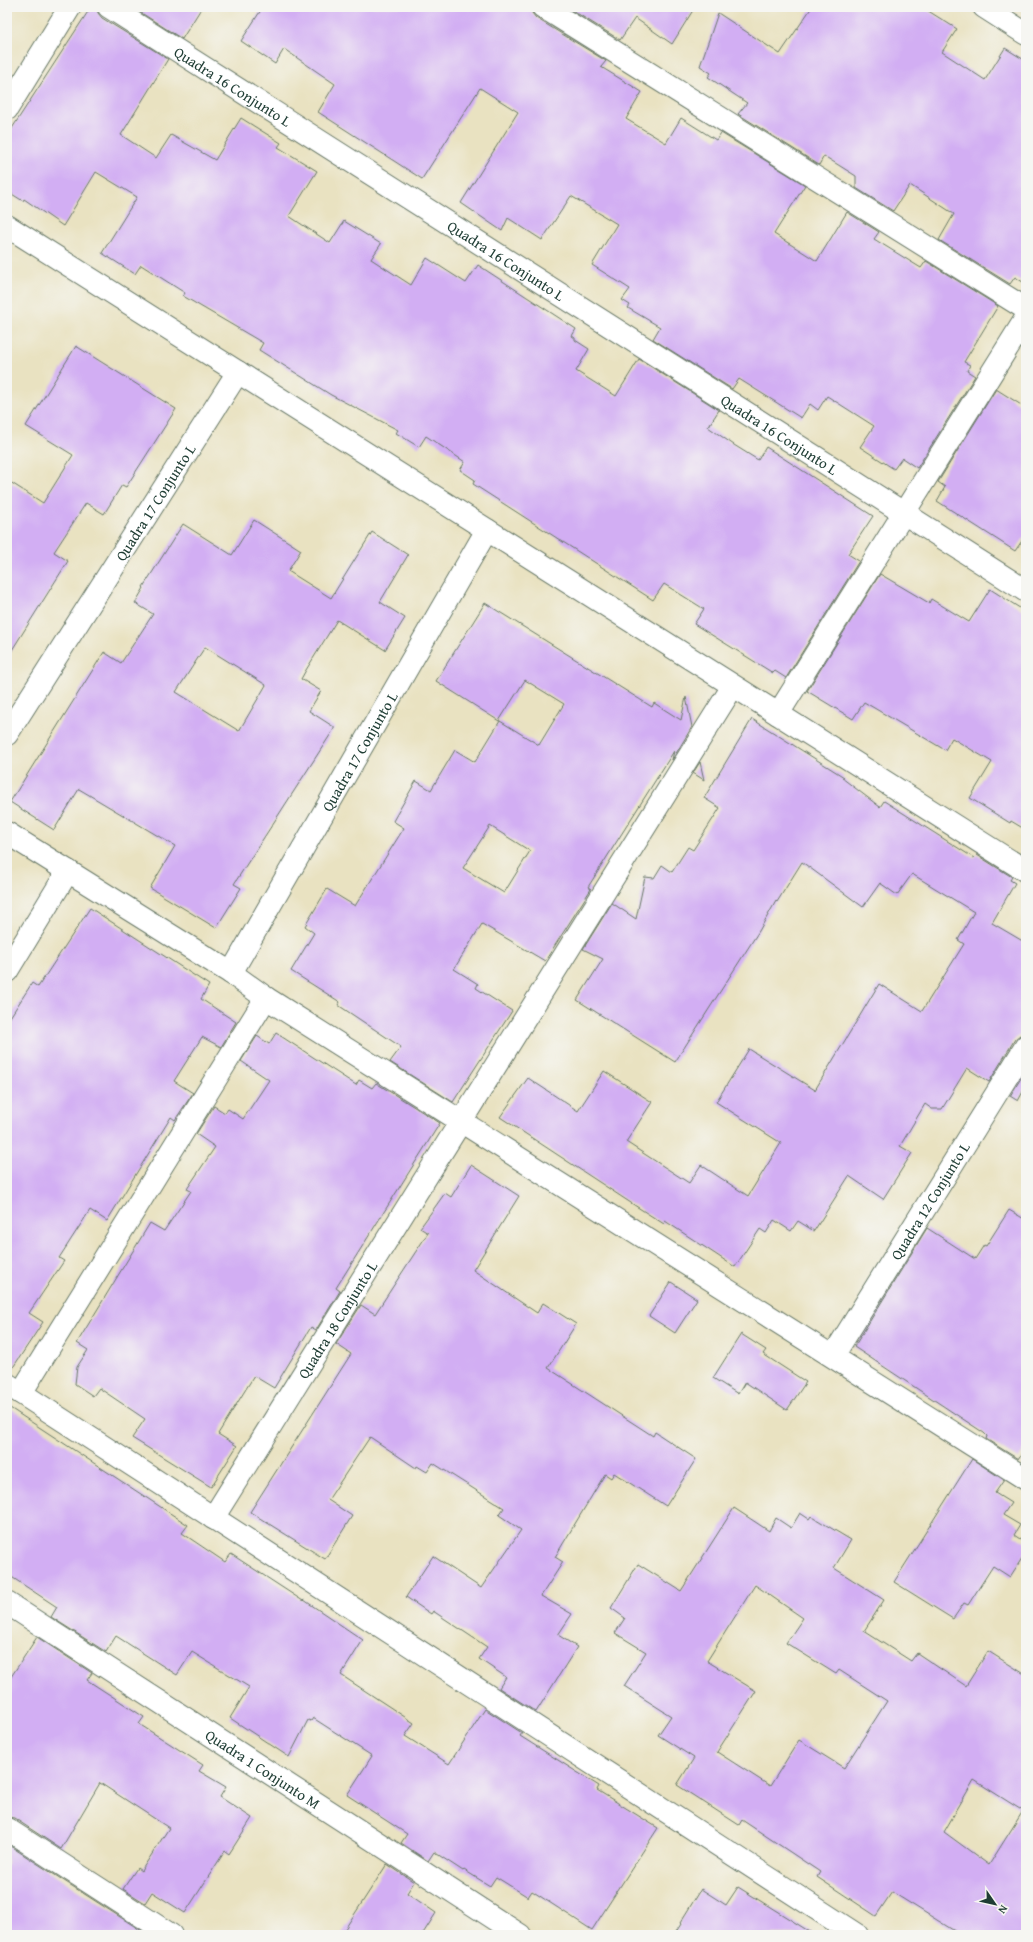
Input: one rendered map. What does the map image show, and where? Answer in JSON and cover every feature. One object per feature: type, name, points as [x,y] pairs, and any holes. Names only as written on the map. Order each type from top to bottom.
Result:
[{"type":"street","points":[[7,109],[70,7]]},
{"type":"street","name":"Quadra 16 Conjunto L","points":[[109,7],[1026,591]]},
{"type":"street","points":[[543,7],[1026,309]]},
{"type":"street","points":[[984,7],[1026,34]]},
{"type":"street","points":[[7,226],[1026,871]]},
{"type":"street","points":[[778,714],[1026,318]]},
{"type":"street","name":"Quadra 17 Conjunto L","points":[[7,734],[238,372]]},
{"type":"street","name":"Quadra 17 Conjunto L","points":[[231,973],[487,530]]},
{"type":"street","name":"Quadra 18 Conjunto L","points":[[213,1518],[733,686]]},
{"type":"street","points":[[7,833],[231,973],[266,998],[1026,1479]]},
{"type":"street","points":[[7,971],[68,872]]},
{"type":"street","points":[[266,998],[14,1388],[857,1935]]},
{"type":"street","name":"Quadra 12 Conjunto L","points":[[833,1356],[1026,1046]]},
{"type":"street","name":"Quadra 1 Conjunto M","points":[[7,1603],[520,1935]]},
{"type":"street","points":[[7,1828],[170,1935]]},
{"type":"building","points":[[91,7],[97,7],[98,13],[102,18],[168,59],[121,135],[156,158],[171,135],[215,160],[241,118],[281,143],[278,147],[317,171],[289,216],[330,243],[344,221],[381,244],[371,259],[411,285],[427,258],[466,283],[478,265],[576,329],[572,336],[575,340],[589,349],[576,371],[616,396],[639,359],[719,410],[708,427],[734,445],[758,460],[766,447],[873,516],[848,554],[859,561],[786,678],[775,671],[773,673],[694,624],[704,609],[664,584],[653,600],[473,484],[475,480],[460,470],[465,462],[426,436],[419,447],[396,433],[398,430],[331,395],[259,350],[263,343],[183,296],[185,293],[141,265],[135,274],[102,253],[137,197],[96,172],[63,226],[24,199],[23,201],[7,191],[7,136]]},
{"type":"building","points":[[132,7],[202,7],[182,39]]},
{"type":"building","points":[[263,7],[531,7],[532,13],[536,18],[606,61],[601,67],[642,92],[626,119],[666,143],[681,118],[716,140],[721,133],[805,185],[774,234],[817,261],[847,212],[879,232],[874,239],[921,268],[926,261],[998,306],[964,362],[970,365],[967,371],[975,376],[917,468],[902,458],[894,469],[860,447],[874,426],[827,396],[818,410],[810,404],[801,418],[739,379],[732,389],[653,339],[660,327],[628,308],[630,305],[622,300],[630,289],[592,265],[617,224],[571,196],[542,240],[508,218],[502,231],[461,203],[518,112],[480,88],[422,179],[318,112],[335,84],[284,49],[275,64],[241,41]]},
{"type":"building","points":[[567,7],[695,7],[672,44],[635,18],[620,40]]},
{"type":"building","points":[[812,7],[922,7],[957,29],[942,52],[985,80],[1005,48],[1026,61],[1026,284],[1015,277],[1010,284],[939,240],[954,214],[910,185],[893,211],[856,188],[856,176],[824,156],[819,165],[738,114],[747,103],[708,77],[711,73],[700,66],[718,13],[780,54]]},
{"type":"building","points":[[76,346],[176,409],[126,487],[122,485],[104,514],[86,503],[54,552],[68,561],[7,658],[7,480],[43,503],[73,455],[26,426]]},
{"type":"building","points":[[996,389],[1026,408],[1026,535],[1015,551],[937,501],[945,487],[938,482]]},
{"type":"building","points":[[254,520],[301,550],[288,571],[331,598],[372,532],[408,555],[380,602],[405,618],[385,650],[337,620],[301,679],[321,691],[309,711],[334,727],[334,729],[234,884],[241,888],[216,928],[150,888],[175,846],[79,789],[54,830],[10,802],[104,652],[121,663],[153,614],[135,603],[144,588],[143,587],[183,524],[232,555]],"holes":[[[205,647],[266,685],[239,731],[176,692]]]},
{"type":"building","points":[[880,574],[929,603],[931,599],[969,622],[990,589],[1026,612],[1026,830],[1011,821],[1010,823],[970,798],[992,762],[952,738],[945,750],[864,702],[853,719],[807,691]]},
{"type":"building","points":[[485,603],[652,707],[654,703],[681,720],[686,697],[692,727],[672,760],[674,751],[588,887],[591,889],[545,961],[482,924],[454,969],[478,984],[476,988],[512,1011],[453,1102],[390,1062],[401,1047],[338,1005],[340,1002],[291,971],[314,933],[305,926],[327,889],[355,906],[404,828],[393,821],[416,781],[431,790],[455,750],[475,762],[500,721],[539,745],[564,704],[525,680],[499,721],[436,681]],"holes":[[[490,826],[530,851],[504,893],[463,868]]]},
{"type":"building","points":[[752,719],[844,777],[842,778],[880,807],[884,801],[974,858],[977,855],[1012,877],[1010,880],[1015,883],[992,923],[1026,943],[1026,1034],[1020,1035],[1015,1039],[989,1082],[967,1068],[942,1109],[932,1109],[925,1104],[900,1146],[912,1153],[883,1199],[849,1176],[814,1231],[798,1221],[791,1231],[774,1220],[766,1233],[760,1229],[735,1267],[665,1221],[664,1224],[631,1203],[500,1117],[528,1078],[578,1111],[604,1071],[652,1102],[626,1142],[689,1183],[701,1165],[748,1196],[781,1143],[716,1102],[749,1049],[815,1090],[879,984],[922,1011],[964,944],[958,940],[974,912],[912,874],[897,895],[880,883],[863,907],[802,862],[675,1062],[577,1000],[603,959],[583,949],[612,903],[636,919],[645,877],[654,878],[662,865],[672,872],[688,847],[693,850],[720,808],[704,798]]},
{"type":"building","points":[[700,762],[704,780],[693,773]]},
{"type":"building","points":[[90,908],[209,985],[201,999],[236,1022],[221,1047],[202,1037],[174,1081],[193,1093],[175,1120],[171,1117],[107,1221],[90,1210],[59,1258],[64,1261],[29,1313],[43,1322],[10,1372],[7,1372],[7,1022],[32,983],[38,987]]},
{"type":"building","points":[[276,1033],[356,1085],[359,1080],[372,1088],[376,1083],[440,1123],[336,1288],[340,1291],[316,1330],[311,1327],[274,1388],[254,1376],[218,1434],[237,1446],[211,1487],[132,1438],[145,1419],[99,1388],[93,1396],[75,1384],[77,1367],[88,1350],[77,1343],[150,1223],[164,1231],[191,1191],[187,1189],[215,1147],[196,1134],[214,1106],[225,1113],[228,1109],[243,1119],[269,1080],[241,1061],[257,1036],[269,1044]]},
{"type":"building","points":[[1026,1070],[1026,1086],[1018,1101],[1010,1096]]},
{"type":"building","points":[[471,1165],[519,1196],[473,1270],[537,1313],[543,1303],[576,1324],[548,1368],[653,1436],[655,1432],[696,1459],[666,1506],[614,1473],[611,1478],[605,1474],[555,1557],[563,1562],[541,1596],[572,1614],[558,1635],[577,1647],[536,1712],[499,1688],[506,1677],[479,1659],[487,1647],[433,1611],[431,1614],[406,1597],[433,1556],[481,1588],[521,1530],[499,1515],[504,1508],[433,1463],[427,1472],[417,1466],[416,1468],[370,1437],[328,1500],[352,1516],[325,1559],[250,1512],[351,1354],[336,1344],[361,1305],[375,1314],[428,1233],[420,1228],[445,1193],[451,1197]]},
{"type":"building","points":[[1009,1210],[1026,1220],[1026,1447],[1018,1459],[986,1439],[987,1436],[984,1433],[854,1347],[927,1228],[975,1259],[984,1245],[986,1246]]},
{"type":"building","points":[[671,1282],[697,1299],[675,1333],[649,1316]]},
{"type":"building","points":[[741,1334],[766,1350],[763,1354],[806,1382],[787,1410],[745,1382],[738,1394],[713,1378]]},
{"type":"building","points":[[7,1406],[188,1525],[182,1533],[225,1562],[231,1554],[303,1601],[304,1600],[363,1640],[341,1675],[414,1723],[405,1736],[449,1764],[485,1709],[522,1733],[520,1736],[599,1786],[597,1790],[658,1828],[592,1930],[532,1891],[528,1897],[496,1877],[490,1886],[434,1852],[428,1861],[401,1843],[407,1834],[347,1795],[372,1756],[313,1718],[311,1721],[308,1720],[289,1757],[230,1718],[249,1687],[192,1652],[177,1675],[116,1636],[106,1652],[51,1617],[57,1607],[7,1574]]},
{"type":"building","points":[[972,1459],[1004,1480],[995,1493],[1011,1503],[1003,1515],[1020,1525],[1014,1535],[1026,1543],[1026,1552],[1010,1577],[993,1566],[968,1605],[964,1603],[953,1619],[894,1582]]},
{"type":"building","points":[[734,1508],[769,1531],[776,1518],[791,1528],[800,1513],[809,1519],[811,1516],[851,1540],[834,1568],[884,1600],[864,1631],[911,1661],[917,1653],[966,1686],[988,1651],[1026,1675],[1026,1935],[961,1935],[892,1892],[876,1916],[817,1877],[820,1872],[742,1820],[739,1825],[677,1785],[694,1758],[658,1735],[671,1716],[624,1686],[646,1652],[615,1633],[625,1618],[611,1608],[638,1564],[681,1591]],"holes":[[[755,1585],[803,1618],[786,1643],[836,1674],[839,1670],[887,1701],[844,1768],[799,1740],[770,1786],[717,1752],[756,1691],[707,1661]],[[974,1780],[1023,1811],[989,1865],[944,1832]]]},
{"type":"building","points":[[37,1637],[92,1673],[87,1680],[144,1717],[139,1724],[203,1765],[199,1771],[226,1787],[220,1797],[252,1818],[229,1854],[225,1851],[185,1913],[152,1892],[145,1903],[123,1889],[137,1868],[141,1871],[169,1828],[100,1783],[61,1849],[14,1818],[7,1817],[7,1683]]},
{"type":"building","points":[[7,1844],[148,1935],[17,1935],[7,1929]]},
{"type":"building","points":[[387,1864],[414,1882],[407,1893],[436,1913],[422,1935],[341,1935]]},
{"type":"building","points":[[738,1887],[815,1935],[674,1935],[701,1889],[726,1905]]}]
